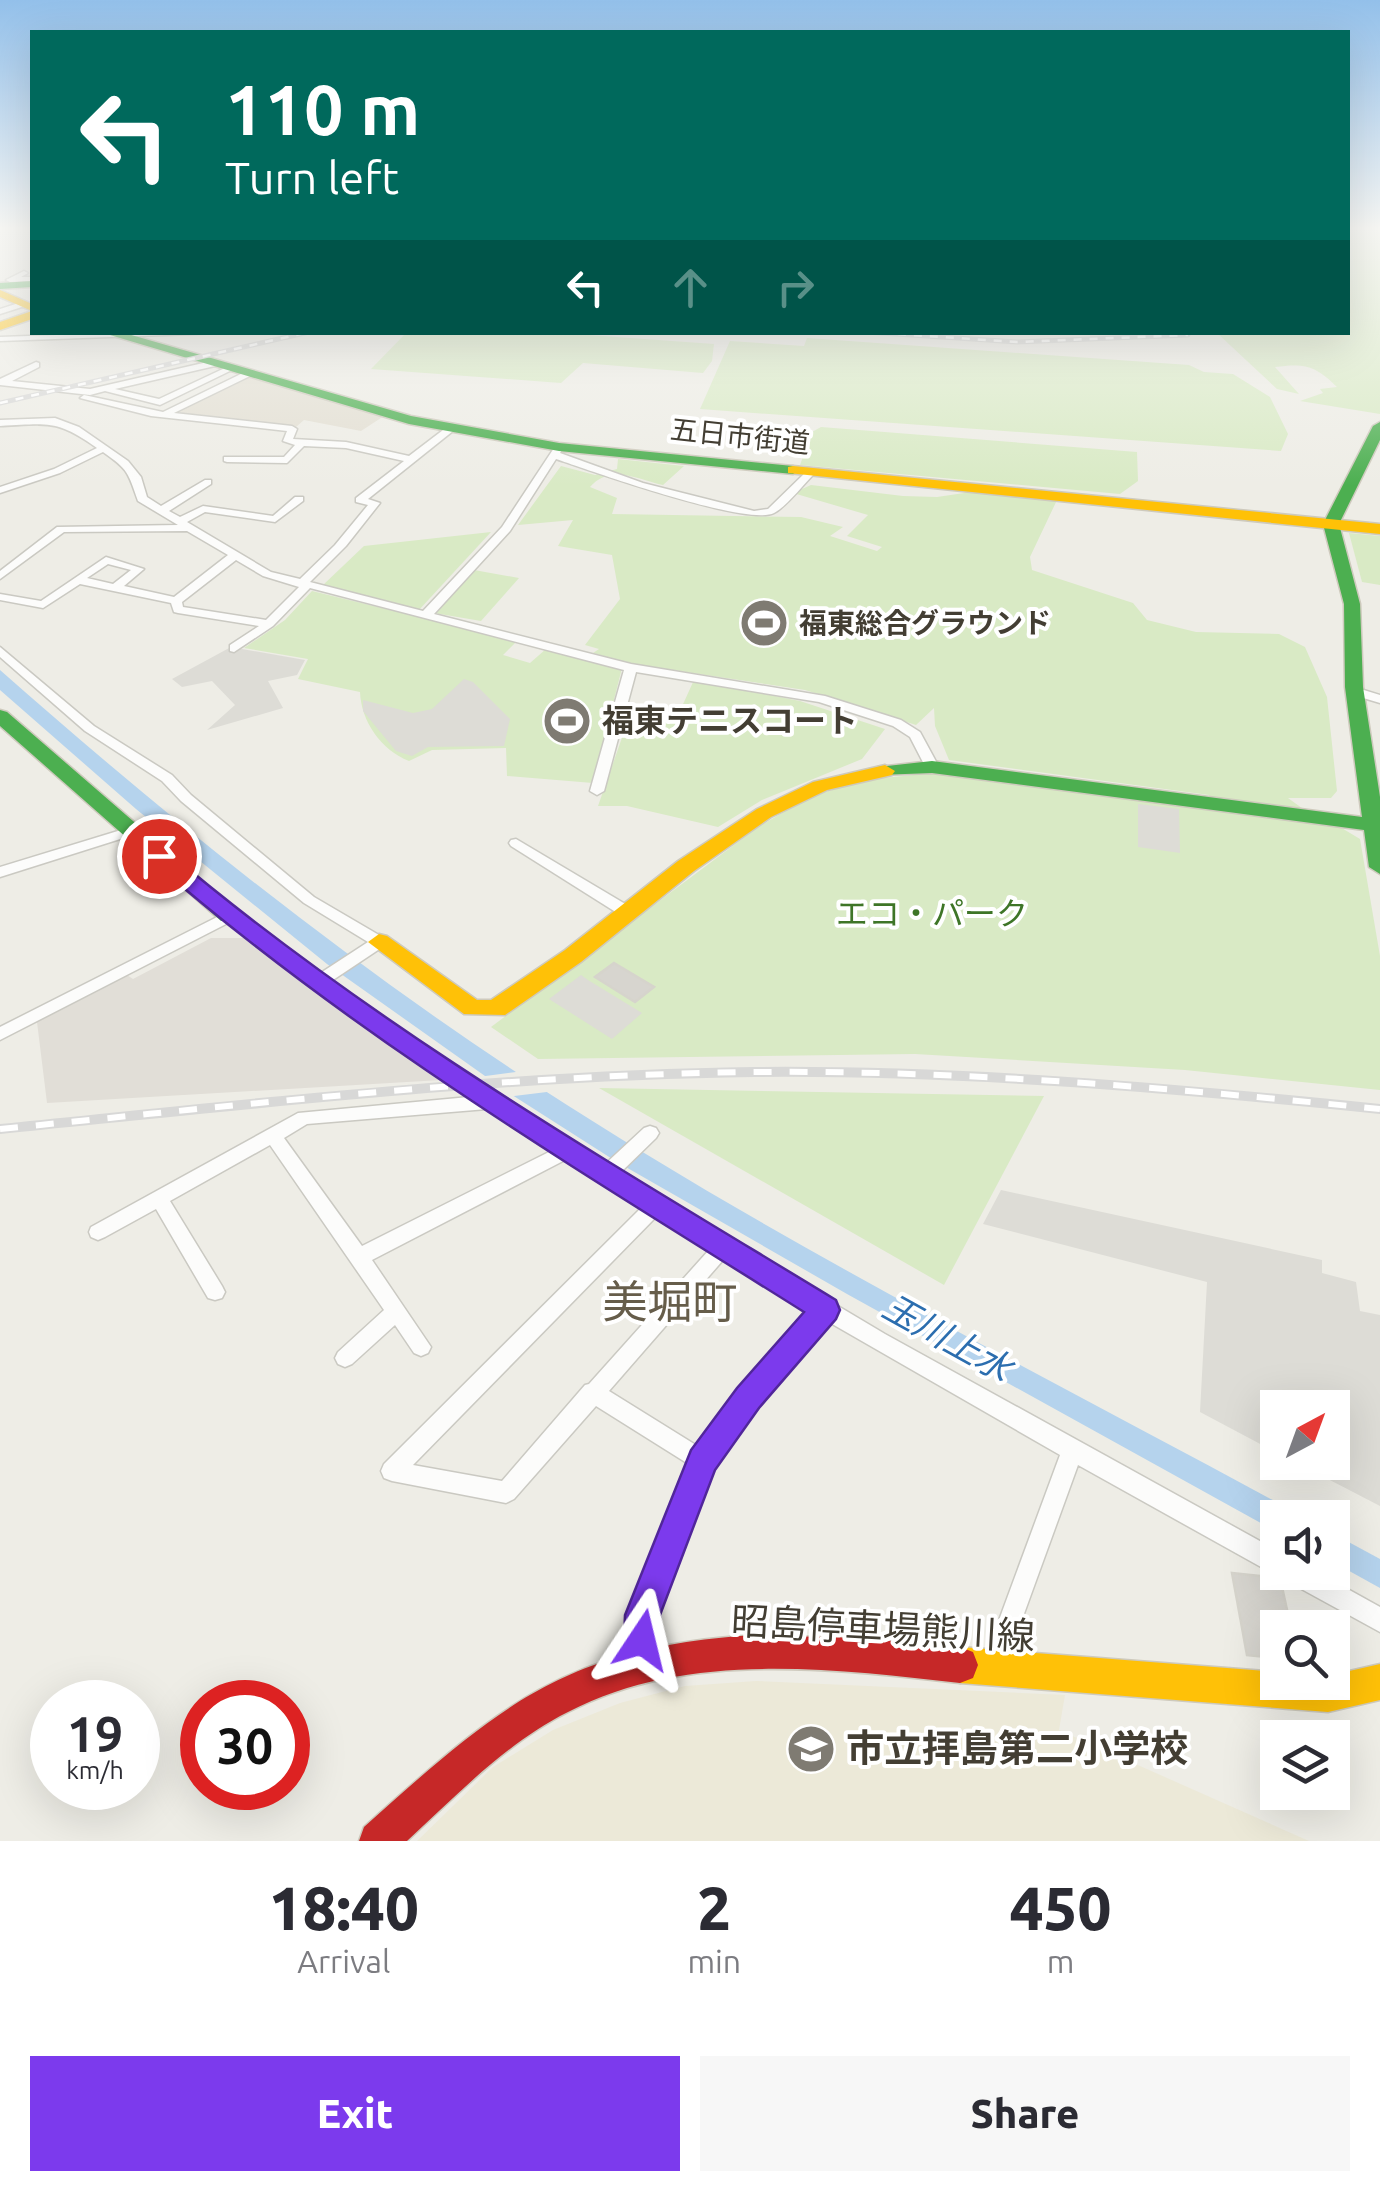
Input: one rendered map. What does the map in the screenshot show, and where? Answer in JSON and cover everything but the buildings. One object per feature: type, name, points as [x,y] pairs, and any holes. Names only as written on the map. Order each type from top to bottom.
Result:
[{"type":"main road","name":"五日市街道","points":[[116,335],[450,429],[557,451],[1380,529]]},
{"type":"main road","points":[[1380,426],[1331,524],[1352,604],[1354,691],[1380,867]]},
{"type":"main road","points":[[0,716],[229,916]]},
{"type":"main road","points":[[374,945],[472,1008],[496,1009],[748,824],[805,792],[866,773],[932,767],[1376,825]]},
{"type":"main road","name":"昭島停車場熊川線","points":[[378,1841],[513,1724],[582,1685],[642,1666],[719,1652],[962,1664],[1328,1694],[1380,1682]]},
{"type":"street","points":[[0,339],[90,335]]},
{"type":"street","points":[[172,351],[208,335]]},
{"type":"street","points":[[2,382],[36,364]]},
{"type":"street","points":[[104,389],[160,402],[229,369]]},
{"type":"street","points":[[55,421],[87,395],[104,389],[229,369]]},
{"type":"street","points":[[165,414],[229,369]]},
{"type":"street","points":[[2,382],[87,395],[165,414],[292,429],[288,441],[346,445],[408,459]]},
{"type":"street","points":[[0,423],[55,421],[76,429],[125,463],[136,478],[142,499],[266,574],[631,668],[789,691],[897,722],[915,735],[932,767]]},
{"type":"street","points":[[234,648],[269,624],[375,503],[360,500],[450,429]]},
{"type":"street","points":[[227,459],[287,460],[302,442]]},
{"type":"street","points":[[0,490],[57,471],[104,448]]},
{"type":"street","points":[[426,615],[506,528],[557,451],[640,485],[754,514],[771,511],[810,473]]},
{"type":"street","points":[[161,511],[208,482]]},
{"type":"street","points":[[0,576],[61,529],[182,525],[202,509],[275,519],[299,498]]},
{"type":"street","points":[[176,602],[234,556]]},
{"type":"street","points":[[0,597],[43,605],[106,560],[139,569],[115,588]]},
{"type":"street","points":[[79,580],[176,602]]},
{"type":"street","points":[[176,602],[178,610],[269,624]]},
{"type":"street","points":[[0,650],[105,740],[144,759],[309,900],[374,945],[327,976]]},
{"type":"street","points":[[597,791],[631,668]]},
{"type":"street","points":[[1354,691],[1380,699]]},
{"type":"street","points":[[0,872],[131,832]]},
{"type":"street","points":[[516,843],[628,912]]},
{"type":"street","points":[[0,1034],[229,916],[327,976],[489,1102],[566,1151],[825,1310],[1260,1554]]},
{"type":"street","points":[[98,1232],[304,1118],[489,1102]]},
{"type":"street","points":[[606,1175],[650,1133]]},
{"type":"street","points":[[272,1135],[421,1347]]},
{"type":"street","points":[[358,1257],[566,1151]]},
{"type":"street","points":[[158,1198],[215,1292]]},
{"type":"street","points":[[656,1205],[392,1471],[506,1492],[724,1246]]},
{"type":"street","points":[[642,1666],[642,1615],[702,1461],[748,1398],[825,1310]]},
{"type":"street","points":[[345,1358],[397,1311]]},
{"type":"street","points":[[592,1392],[702,1461]]},
{"type":"street","points":[[993,1669],[1072,1452]]},
{"type":"street","points":[[1326,1590],[1380,1620]]},
{"type":"shaded area","points":[[247,377],[384,416],[361,431],[304,420],[296,427],[175,412]]},
{"type":"shaded area","points":[[231,647],[305,660],[297,675],[268,681],[283,708],[207,730],[235,705],[212,681],[182,687],[172,679]]},
{"type":"shaded area","points":[[464,679],[473,682],[510,719],[504,746],[428,747],[412,756],[396,751],[363,711],[363,700],[413,713],[432,709]]},
{"type":"shaded area","points":[[1138,804],[1179,809],[1180,853],[1138,847]]},
{"type":"shaded area","points":[[211,938],[249,938],[441,1080],[47,1103],[37,1022],[127,975],[133,979]]},
{"type":"shaded area","points":[[581,975],[642,1013],[612,1039],[549,999]]},
{"type":"shaded area","points":[[1001,1190],[1322,1260],[1322,1273],[1356,1282],[1360,1311],[1380,1315],[1380,1506],[1330,1480],[1350,1480],[1350,1390],[1260,1390],[1260,1444],[1200,1412],[1207,1282],[983,1224]]},
{"type":"shaded area","name":"市立拝島第二小学校","points":[[756,1681],[1065,1695],[1059,1730],[1309,1841],[417,1841],[493,1767],[553,1730],[620,1703],[685,1686]]},
{"type":"green space","points":[[1350,314],[1380,314],[1380,414],[1300,401],[1323,393],[1320,389],[1337,387],[1309,368],[1275,367],[1299,394],[1277,389],[1219,335],[1350,335]]},
{"type":"green space","points":[[404,335],[589,335],[714,344],[712,361],[703,373],[583,363],[561,383],[371,369]]},
{"type":"green space","points":[[807,338],[1189,365],[1204,372],[1233,374],[1270,397],[1288,434],[1281,451],[700,409],[730,341],[804,346]]},
{"type":"green space","points":[[821,427],[1137,452],[1138,481],[1120,494],[800,465],[812,432]]},
{"type":"green space","name":"エコ・パーク","points":[[618,459],[684,466],[663,485],[624,475],[598,480],[590,487],[617,498],[612,514],[801,517],[843,527],[830,536],[877,551],[882,547],[847,536],[868,515],[793,493],[811,485],[903,496],[971,492],[1057,500],[1030,557],[1032,570],[1133,603],[1147,620],[1196,632],[1279,634],[1305,647],[1327,697],[1337,791],[1331,798],[1288,798],[1324,824],[1340,827],[1360,839],[1380,956],[1380,1090],[1185,1070],[915,1054],[538,1059],[491,1027],[758,827],[811,796],[871,779],[936,773],[1216,808],[1209,795],[949,760],[935,726],[934,708],[916,725],[805,690],[633,664],[593,653],[599,649],[585,645],[620,599],[612,555],[558,546],[573,520],[518,525],[561,466],[595,475],[617,469]]},
{"type":"green space","points":[[491,532],[418,611],[322,586],[364,546]]},
{"type":"green space","points":[[1349,533],[1380,536],[1380,585],[1362,582]]},
{"type":"green space","points":[[474,570],[519,578],[481,621],[434,613]]},
{"type":"green space","points":[[312,591],[517,641],[503,655],[530,663],[546,649],[622,668],[593,783],[507,776],[506,748],[432,750],[409,761],[390,750],[374,733],[364,713],[360,692],[298,679],[308,659],[244,648],[285,620]]},
{"type":"green space","points":[[694,680],[800,701],[885,729],[862,759],[762,800],[718,827],[627,806],[598,806],[624,732],[634,725],[679,713]]},
{"type":"green space","points":[[599,1088],[1044,1096],[944,1285]]},
{"type":"water","name":"玉川上水","points":[[0,670],[262,889],[398,991],[539,1087],[821,1256],[1272,1500],[1260,1500],[1260,1523],[847,1294],[617,1162],[509,1093],[327,964],[136,809],[0,690]]},
{"type":"water","points":[[1350,1543],[1380,1559],[1380,1588],[1350,1571]]},
{"type":"pier","points":[[524,1071],[555,1091],[506,1097],[478,1077]]},
{"type":"railway","points":[[0,403],[296,335]]},
{"type":"railway","points":[[911,335],[1017,342],[1188,335]]},
{"type":"railway","points":[[0,1129],[471,1085],[754,1072],[911,1074],[1067,1082],[1380,1109]]},
{"type":"traffic: fast","points":[[116,335],[409,420],[559,447],[793,470]]},
{"type":"traffic: fast","points":[[1380,426],[1331,524],[1352,604],[1354,687],[1380,867]]},
{"type":"traffic: fast","points":[[0,716],[229,916]]},
{"type":"traffic: fast","points":[[885,771],[932,767],[1380,826]]},
{"type":"traffic: slow","points":[[0,326],[30,316]]},
{"type":"traffic: slow","points":[[793,470],[1380,529]]},
{"type":"traffic: slow","points":[[379,942],[472,1008],[496,1009],[573,956],[686,866],[764,813],[820,786],[885,771]]},
{"type":"traffic: slow","points":[[960,1665],[1328,1694],[1380,1682]]},
{"type":"traffic: jam","points":[[378,1841],[507,1728],[556,1698],[603,1678],[652,1664],[754,1652],[859,1655],[960,1665]]},
{"type":"place","name":"福東総合グラウンド","points":[[764,623]]},
{"type":"place","name":"福東テニスコート","points":[[567,721]]},
{"type":"place","name":"市立拝島第二小学校","points":[[811,1749]]},
{"type":"district","name":"美堀町","points":[[670,1302]]},
{"type":"route","points":[[159,856],[229,916],[466,1086],[825,1310],[748,1398],[702,1461],[642,1615],[642,1640]]}]
